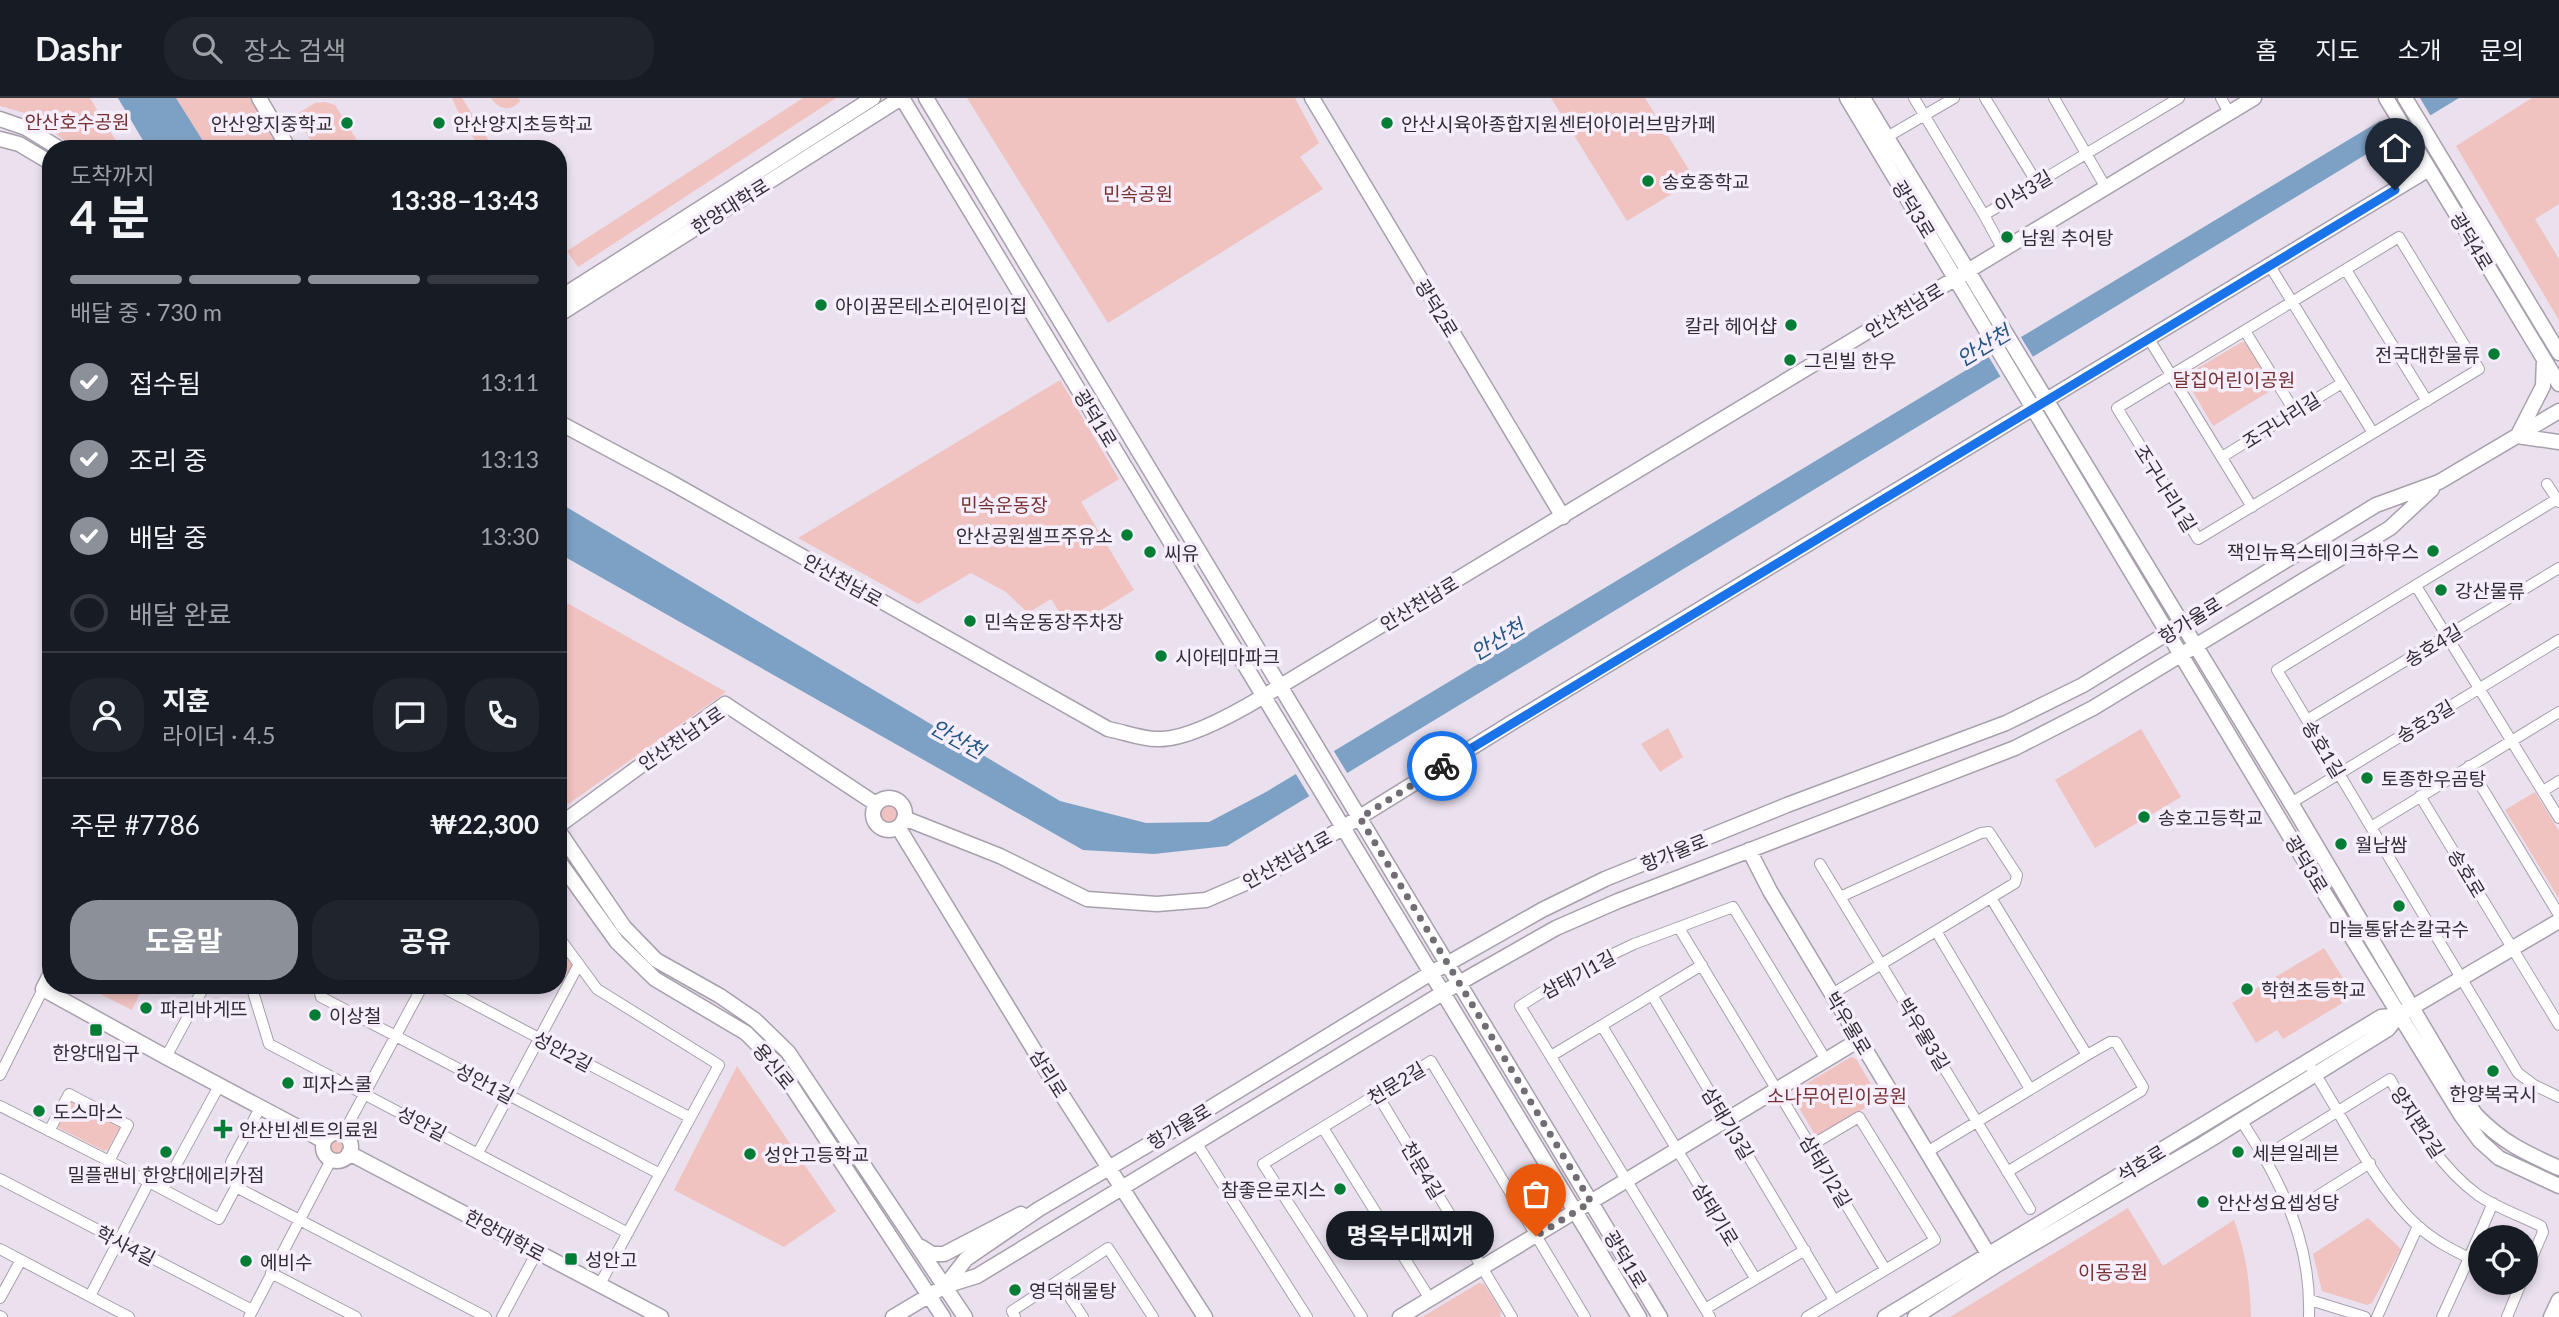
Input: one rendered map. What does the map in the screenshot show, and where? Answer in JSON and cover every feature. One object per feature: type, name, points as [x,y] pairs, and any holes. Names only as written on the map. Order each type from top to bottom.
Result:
[{"type":"street","points":[[258,98],[284,140]]},
{"type":"street","points":[[270,98],[295,140]]},
{"type":"street","name":"한양대학로","points":[[567,293],[873,98]]},
{"type":"street","name":"한양대학로","points":[[567,308],[902,98]]},
{"type":"street","name":"광덕1로","points":[[902,98],[1639,1317]]},
{"type":"street","name":"광덕1로","points":[[926,98],[1660,1317]]},
{"type":"street","name":"광덕2로","points":[[1312,98],[1563,517]]},
{"type":"street","name":"광덕3로","points":[[1847,98],[1962,275]]},
{"type":"street","name":"광덕3로","points":[[1863,98],[1962,275],[2175,629],[2460,1115],[2480,1141],[2499,1158],[2559,1186]]},
{"type":"street","name":"이삭3길","points":[[1913,98],[1984,215],[2179,98]]},
{"type":"street","points":[[1887,137],[1954,98]]},
{"type":"street","points":[[1984,98],[2036,183]]},
{"type":"street","points":[[2070,98],[2056,101],[2106,188]]},
{"type":"street","points":[[2221,98],[2229,113]]},
{"type":"street","name":"안산천남로","points":[[567,427],[672,483],[1108,729],[1158,740],[1223,720],[1282,686],[2254,98]]},
{"type":"street","name":"광덕4로","points":[[2386,98],[2559,384]]},
{"type":"street","name":"광덕4로","points":[[2405,98],[2559,353]]},
{"type":"street","points":[[0,120],[26,128],[45,140]]},
{"type":"street","points":[[0,139],[19,144],[42,158]]},
{"type":"street","name":"안산천남1로","points":[[901,823],[1000,856],[1087,899],[1157,904],[1206,900],[1271,872],[1340,821],[1502,730],[2036,400],[2149,339],[2270,266],[2426,164]]},
{"type":"street","points":[[1984,215],[2003,250]]},
{"type":"street","name":"조구나리1길","points":[[2399,237],[2479,369],[2199,539],[2117,408],[2293,303],[2399,237]]},
{"type":"street","name":"조구나리길","points":[[2149,339],[2222,457],[2342,383],[2270,266]]},
{"type":"street","points":[[2346,270],[2427,401]]},
{"type":"street","points":[[2245,331],[2295,412]]},
{"type":"street","points":[[2544,359],[2543,386],[2517,436],[2559,442]]},
{"type":"street","points":[[2342,383],[2373,433]]},
{"type":"street","name":"항가울로","points":[[945,1286],[966,1259],[1039,1209],[1542,910],[1605,879],[1787,805],[2006,723],[2083,685],[2376,505],[2439,482],[2559,411]]},
{"type":"street","points":[[2222,457],[2252,507]]},
{"type":"street","name":"항가울로","points":[[893,1317],[945,1286],[977,1276],[1443,993],[1556,928],[1749,850],[2015,748],[2093,708],[2390,527],[2439,482]]},
{"type":"street","points":[[2547,484],[2558,500]]},
{"type":"street","name":"송호1길","points":[[2558,500],[2277,670],[2518,1073],[2534,1085],[2559,1097]]},
{"type":"street","name":"송호4길","points":[[2307,720],[2559,568]]},
{"type":"street","points":[[2416,586],[2559,818]]},
{"type":"street","name":"송호3길","points":[[2291,803],[2559,640]]},
{"type":"street","name":"광덕3로","points":[[2188,651],[2291,803],[2476,1114],[2496,1135],[2559,1168]]},
{"type":"street","name":"안산천남1로","points":[[567,821],[725,704],[876,804]]},
{"type":"street","points":[[2371,827],[2559,712]]},
{"type":"street","points":[[2469,766],[2559,915]]},
{"type":"street","points":[[2543,791],[2559,781]]},
{"type":"street","name":"송호로","points":[[2420,796],[2559,1025]]},
{"type":"street","points":[[885,798],[894,799],[902,805],[901,823],[887,830],[878,826],[873,818],[876,804],[885,798]]},
{"type":"street","name":"삼리로","points":[[901,823],[1053,1082],[1205,1317]]},
{"type":"street","points":[[1832,994],[2015,883],[2017,875],[1989,832],[1981,833],[1840,897]]},
{"type":"street","points":[[567,842],[624,927],[656,960],[720,996],[755,1020],[788,1052],[921,1247],[965,1317]]},
{"type":"street","name":"박우물로","points":[[1749,850],[1769,891],[1992,1260]]},
{"type":"street","name":"박우물3길","points":[[1821,864],[2030,1209]]},
{"type":"street","name":"용신로","points":[[567,873],[617,942],[656,979],[746,1033],[777,1064],[943,1317]]},
{"type":"street","points":[[1991,898],[2087,1055]]},
{"type":"street","name":"삼태기1길","points":[[1707,1313],[1520,1006],[1573,973],[1634,944],[1733,907],[1826,1060]]},
{"type":"street","points":[[2413,1008],[2559,921]]},
{"type":"street","name":"삼태기2길","points":[[1679,928],[1885,1269]]},
{"type":"street","points":[[1936,931],[2030,1089]]},
{"type":"street","points":[[567,948],[597,989],[719,1065],[600,1284]]},
{"type":"street","points":[[567,975],[579,964]]},
{"type":"street","points":[[1551,1056],[1702,965]]},
{"type":"street","points":[[0,1074],[42,991]]},
{"type":"street","points":[[52,994],[324,1141]]},
{"type":"street","points":[[166,1057],[200,994]]},
{"type":"street","name":"성안길","points":[[254,994],[269,1044],[628,1233]]},
{"type":"street","name":"성안1길","points":[[320,994],[321,997],[660,1174]]},
{"type":"street","points":[[342,1134],[418,994]]},
{"type":"street","name":"성안2길","points":[[455,994],[689,1117]]},
{"type":"street","points":[[478,1153],[539,1039],[557,994]]},
{"type":"street","name":"삼태기3길","points":[[1651,996],[1834,1300]]},
{"type":"street","name":"석호로","points":[[1915,1317],[1992,1260],[2312,1068],[2388,1029],[2399,1015],[2413,1008]]},
{"type":"street","name":"삼태기로","points":[[1602,1026],[1755,1278]]},
{"type":"street","points":[[1401,1317],[1859,1040]]},
{"type":"street","points":[[1927,1152],[2087,1055],[2110,1042],[2116,1042],[2143,1087],[2141,1091],[2007,1172]]},
{"type":"street","name":"천문2길","points":[[1362,1317],[1263,1164],[1431,1061],[1585,1317]]},
{"type":"street","points":[[2312,1068],[2395,1202],[2438,1242],[2468,1257]]},
{"type":"street","name":"석호로","points":[[1885,1317],[2241,1120],[2312,1068]]},
{"type":"street","name":"양지편2길","points":[[2264,1157],[2390,1079],[2429,1146],[2452,1173],[2479,1195],[2541,1226],[2543,1232],[2538,1244]]},
{"type":"street","points":[[163,1189],[219,1086]]},
{"type":"street","points":[[49,1131],[69,1094],[128,1125],[109,1161]]},
{"type":"street","name":"천문4길","points":[[1377,1094],[1511,1317]]},
{"type":"street","points":[[0,1106],[219,1219],[236,1187],[231,1162],[260,1108]]},
{"type":"street","points":[[1807,1317],[1935,1240],[1859,1117],[1810,1146]]},
{"type":"street","points":[[2241,1120],[2264,1157],[2292,1212],[2307,1265],[2309,1317]]},
{"type":"street","points":[[1323,1128],[1430,1299]]},
{"type":"street","points":[[342,1134],[350,1144],[349,1153],[339,1161],[331,1160],[324,1154],[324,1141],[330,1135],[342,1134]]},
{"type":"street","points":[[1197,1144],[1307,1317]]},
{"type":"street","name":"한양대학로","points":[[349,1153],[661,1317]]},
{"type":"street","points":[[250,1314],[331,1160]]},
{"type":"street","points":[[2292,1212],[2370,1163]]},
{"type":"street","name":"학사4길","points":[[0,1179],[250,1314]]},
{"type":"street","points":[[90,1296],[149,1182]]},
{"type":"street","points":[[236,1187],[486,1317]]},
{"type":"street","points":[[2483,1225],[2493,1203]]},
{"type":"street","points":[[921,1247],[932,1254],[944,1254],[1009,1219],[1039,1209]]},
{"type":"street","points":[[2377,1317],[2418,1226]]},
{"type":"street","points":[[1015,1317],[1012,1311],[1108,1248],[1153,1317]]},
{"type":"street","points":[[0,1249],[129,1317]]},
{"type":"street","points":[[1707,1313],[1755,1278],[1805,1250]]},
{"type":"street","points":[[502,1317],[537,1252]]},
{"type":"street","points":[[0,1298],[20,1260]]},
{"type":"street","points":[[2442,1317],[2468,1260]]},
{"type":"street","points":[[271,1273],[356,1317]]},
{"type":"street","points":[[1059,1281],[1083,1317]]},
{"type":"street","points":[[2507,1317],[2516,1295]]},
{"type":"street","points":[[2310,1300],[2365,1317]]},
{"type":"street","points":[[2551,1317],[2559,1300]]},
{"type":"green space","name":"안산호수공원","points":[[0,98],[90,98],[116,140],[64,140],[32,115],[0,106]]},
{"type":"green space","points":[[176,98],[251,98],[276,140],[202,140]]},
{"type":"green space","points":[[452,98],[462,98],[488,140],[475,140]]},
{"type":"green space","points":[[491,98],[519,98],[520,101],[513,107],[505,108],[497,105]]},
{"type":"green space","points":[[803,98],[836,98],[578,267],[567,251]]},
{"type":"green space","name":"민속공원","points":[[967,98],[1295,98],[1319,143],[1300,157],[1323,189],[1108,323]]},
{"type":"green space","points":[[1551,98],[1645,98],[1695,180],[1627,221]]},
{"type":"green space","points":[[2532,98],[2559,98],[2559,204],[2535,219],[2559,259],[2559,320],[2456,146]]},
{"type":"green space","points":[[315,103],[335,105],[357,140],[310,140],[295,115]]},
{"type":"green space","name":"달집어린이공원","points":[[2242,342],[2247,343],[2275,388],[2213,426],[2186,380],[2186,375]]},
{"type":"green space","name":"민속운동장","points":[[1060,380],[1119,479],[1081,502],[1134,590],[1070,629],[1051,599],[1028,613],[1006,592],[971,573],[918,604],[798,538]]},
{"type":"green space","points":[[567,603],[726,692],[567,805]]},
{"type":"green space","points":[[1668,728],[1683,757],[1660,772],[1641,744]]},
{"type":"green space","points":[[2141,729],[2181,797],[2095,848],[2055,780]]},
{"type":"green space","points":[[2535,792],[2559,831],[2559,899],[2505,810]]},
{"type":"green space","points":[[889,804],[896,807],[899,814],[896,821],[889,824],[882,821],[879,814],[882,807]]},
{"type":"green space","points":[[2324,948],[2354,996],[2283,1039],[2277,1030],[2256,1043],[2232,1003]]},
{"type":"green space","points":[[567,954],[574,963],[567,974]]},
{"type":"green space","points":[[100,994],[140,994],[132,1010]]},
{"type":"green space","name":"소나무어린이공원","points":[[1851,1057],[1856,1059],[1880,1099],[1819,1135],[1814,1133],[1792,1096],[1794,1091]]},
{"type":"green space","points":[[737,1066],[836,1211],[784,1247],[674,1190]]},
{"type":"green space","points":[[74,1099],[118,1123],[120,1127],[108,1149],[104,1151],[59,1128],[57,1123],[69,1101]]},
{"type":"green space","points":[[337,1138],[345,1143],[346,1147],[341,1155],[337,1156],[329,1151],[328,1147],[333,1139]]},
{"type":"green space","name":"이동공원","points":[[2128,1208],[2163,1266],[2234,1220],[2247,1268],[2251,1317],[1950,1317]]},
{"type":"green space","points":[[2368,1218],[2401,1249],[2372,1303],[2367,1305],[2322,1291],[2313,1254]]},
{"type":"green space","points":[[1479,1283],[1484,1284],[1501,1311],[1500,1317],[1422,1317]]},
{"type":"water","points":[[118,98],[176,98],[202,140],[143,140]]},
{"type":"water","points":[[2418,98],[2459,98],[1227,846],[1154,854],[1083,850],[567,558],[567,507],[1060,801],[1146,823],[1209,822],[1266,792]]},
{"type":"pier","points":[[2412,98],[2420,98],[2432,118],[2394,142],[2379,118]]},
{"type":"pier","points":[[2019,334],[2035,360],[2002,379],[1987,354]]},
{"type":"pier","points":[[1332,748],[1349,776],[1311,799],[1294,771]]},
{"type":"way so far","points":[[1442,766],[1360,818],[1591,1202],[1536,1236]]},
{"type":"place","name":"안산양지중학교","points":[[347,123]]},
{"type":"place","name":"안산양지초등학교","points":[[439,123]]},
{"type":"place","name":"안산시육아종합지원센터아이러브맘카페","points":[[1387,123]]},
{"type":"place","name":"송호중학교","points":[[1648,181]]},
{"type":"place","name":"남원 추어탕","points":[[2007,237]]},
{"type":"place","name":"아이꿈몬테소리어린이집","points":[[821,305]]},
{"type":"place","name":"칼라 헤어샵","points":[[1791,325]]},
{"type":"place","name":"전국대한물류","points":[[2494,354]]},
{"type":"place","name":"그린빌 한우","points":[[1790,360]]},
{"type":"place","name":"안산공원셀프주유소","points":[[1127,535]]},
{"type":"place","name":"잭인뉴욕스테이크하우스","points":[[2433,551]]},
{"type":"place","name":"씨유","points":[[1150,552]]},
{"type":"place","name":"강산물류","points":[[2441,590]]},
{"type":"place","name":"민속운동장주차장","points":[[970,621]]},
{"type":"place","name":"시아테마파크","points":[[1161,656]]},
{"type":"place","name":"토종한우곰탕","points":[[2367,778]]},
{"type":"place","name":"송호고등학교","points":[[2144,817]]},
{"type":"place","name":"월남쌈","points":[[2341,844]]},
{"type":"place","name":"마늘통닭손칼국수","points":[[2399,906]]},
{"type":"place","name":"학현초등학교","points":[[2247,989]]},
{"type":"place","name":"파리바게뜨","points":[[146,1008]]},
{"type":"place","name":"이상철","points":[[315,1015]]},
{"type":"place","name":"한양대입구","points":[[96,1030]]},
{"type":"place","name":"한양복국시","points":[[2493,1071]]},
{"type":"place","name":"피자스쿨","points":[[288,1083]]},
{"type":"place","name":"도스마스","points":[[39,1111]]},
{"type":"place","name":"안산빈센트의료원","points":[[223,1129]]},
{"type":"place","name":"밀플랜비 한양대에리카점","points":[[166,1152]]},
{"type":"place","name":"세븐일레븐","points":[[2238,1152]]},
{"type":"place","name":"성안고등학교","points":[[750,1154]]},
{"type":"place","name":"참좋은로지스","points":[[1340,1189]]},
{"type":"place","name":"안산성요셉성당","points":[[2203,1202]]},
{"type":"place","name":"명옥부대찌개","points":[[1536,1236]]},
{"type":"place","name":"성안고","points":[[571,1259]]},
{"type":"place","name":"에비수","points":[[246,1261]]},
{"type":"place","name":"영덕해물탕","points":[[1015,1290]]},
{"type":"route","points":[[1442,766],[2395,190]]},
{"type":"water label","name":"안산천","points":[[1983,345]]},
{"type":"water label","name":"안산천","points":[[1497,639]]},
{"type":"water label","name":"안산천","points":[[958,738]]}]
